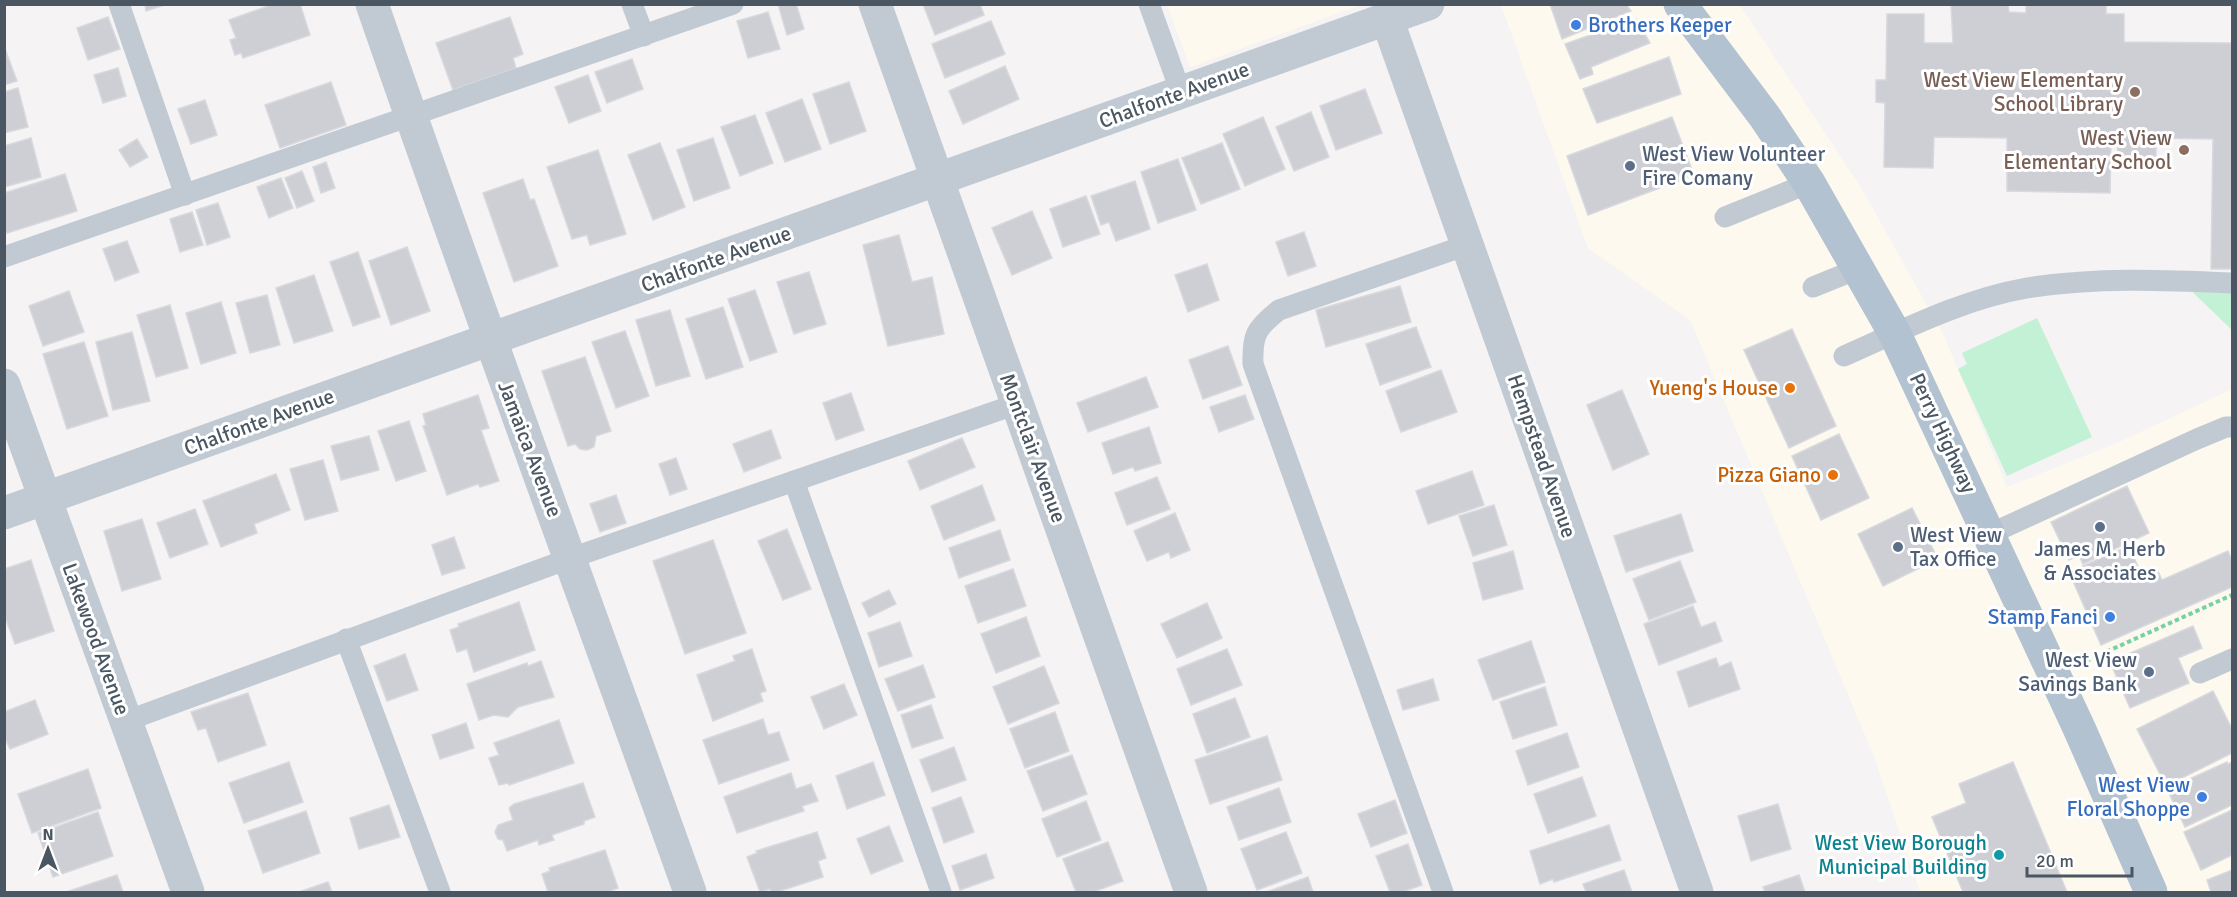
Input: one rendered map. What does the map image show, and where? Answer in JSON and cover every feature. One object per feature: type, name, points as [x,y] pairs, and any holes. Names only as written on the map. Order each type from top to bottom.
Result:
[{"type":"main road","name":"Perry Highway","points":[[1680,4],[1738,80],[1809,183],[1860,268],[1895,333],[2123,824],[2151,892]]},
{"type":"street","name":"Jamaica Avenue","points":[[372,4],[489,340],[571,558],[690,892]]},
{"type":"street","name":"Montclair Avenue","points":[[875,4],[1191,892]]},
{"type":"street","name":"Chalfonte Avenue","points":[[4,513],[1428,4]]},
{"type":"street","name":"Hempstead Avenue","points":[[1387,19],[1696,892]]},
{"type":"street","name":"Lakewood Avenue","points":[[4,385],[188,892]]},
{"type":"lane","points":[[119,4],[185,195]]},
{"type":"lane","points":[[632,4],[644,36]]},
{"type":"lane","points":[[4,257],[412,118],[733,4]]},
{"type":"lane","points":[[1149,4],[1181,93]]},
{"type":"lane","points":[[1725,217],[1809,183]]},
{"type":"lane","points":[[1443,892],[1253,364],[1252,344],[1260,325],[1279,310],[1467,245]]},
{"type":"lane","points":[[1813,287],[1860,268]]},
{"type":"lane","points":[[1844,356],[1973,302],[2026,289],[2086,282],[2232,283]]},
{"type":"lane","points":[[126,721],[571,558],[1017,404]]},
{"type":"lane","points":[[1990,534],[2197,439],[2226,427],[2232,427]]},
{"type":"lane","points":[[794,481],[941,892]]},
{"type":"lane","points":[[346,639],[440,892]]},
{"type":"lane","points":[[2200,673],[2232,659]]},
{"type":"path","points":[[2085,662],[2232,595]]},
{"type":"shaded area","points":[[1167,4],[1361,5],[1190,67]]},
{"type":"shaded area","points":[[1501,5],[1740,5],[1862,189],[1944,336],[2007,487],[2117,443],[2232,389],[2232,892],[1920,892],[1873,754],[1690,320],[1588,248]]},
{"type":"green space","points":[[2181,281],[2232,283],[2232,330]]},
{"type":"green space","points":[[2037,318],[2092,437],[2007,476],[1958,369],[1967,364],[1962,353]]},
{"type":"building","points":[[145,4],[167,4],[146,11]]},
{"type":"building","points":[[274,4],[300,4],[310,35],[243,58],[241,53],[235,55],[230,40],[236,38],[229,20]]},
{"type":"building","points":[[778,4],[796,4],[804,29],[787,35]]},
{"type":"building","points":[[923,4],[980,4],[984,15],[935,35]]},
{"type":"building","name":"Brothers Keeper","points":[[1550,4],[1626,4],[1631,11],[1562,39]]},
{"type":"building","points":[[1951,4],[2008,4],[2009,12],[2026,13],[2026,4],[2106,4],[2106,14],[2124,14],[2124,42],[2232,43],[2232,269],[2211,269],[2213,139],[2156,138],[2156,161],[2117,161],[2118,141],[2111,140],[2110,193],[2007,191],[2007,138],[1934,137],[1933,168],[1884,167],[1885,103],[1876,102],[1876,80],[1886,80],[1887,14],[1924,14],[1924,43],[1953,43]]},
{"type":"building","points":[[768,12],[780,49],[748,58],[737,21]]},
{"type":"building","points":[[108,17],[120,49],[88,60],[77,28]]},
{"type":"building","points":[[510,17],[523,54],[513,58],[516,68],[453,90],[436,43]]},
{"type":"building","points":[[1636,19],[1650,43],[1591,67],[1593,74],[1580,79],[1565,44]]},
{"type":"building","points":[[991,21],[1005,54],[945,78],[932,44]]},
{"type":"building","points":[[4,46],[17,81],[4,85]]},
{"type":"building","points":[[1669,57],[1681,94],[1597,123],[1583,89]]},
{"type":"building","points":[[632,59],[643,89],[607,103],[595,72]]},
{"type":"building","points":[[1005,66],[1019,99],[963,124],[949,91]]},
{"type":"building","points":[[118,68],[126,96],[103,103],[94,75]]},
{"type":"building","points":[[588,75],[601,111],[569,123],[555,87]]},
{"type":"building","points":[[331,82],[346,125],[280,148],[265,105]]},
{"type":"building","points":[[849,82],[866,131],[830,144],[813,94]]},
{"type":"building","points":[[18,88],[28,127],[4,133],[4,92]]},
{"type":"building","points":[[1365,89],[1382,133],[1336,150],[1320,106]]},
{"type":"building","points":[[802,99],[821,149],[785,162],[766,113]]},
{"type":"building","points":[[205,100],[217,135],[191,144],[178,109]]},
{"type":"building","points":[[1311,112],[1329,157],[1294,171],[1276,127]]},
{"type":"building","points":[[755,115],[773,163],[740,176],[721,127]]},
{"type":"building","points":[[1263,117],[1285,169],[1245,186],[1223,134]]},
{"type":"building","name":"West View Volunteer Fire Comany","points":[[1672,117],[1694,175],[1588,215],[1567,156]]},
{"type":"building","points":[[31,138],[41,177],[4,187],[4,146]]},
{"type":"building","points":[[713,138],[730,188],[694,201],[677,150]]},
{"type":"building","points":[[137,139],[148,157],[130,167],[119,150]]},
{"type":"building","points":[[660,143],[685,207],[653,220],[628,155]]},
{"type":"building","points":[[1222,143],[1240,189],[1201,204],[1182,158]]},
{"type":"building","points":[[598,150],[626,234],[590,245],[587,235],[572,239],[547,167]]},
{"type":"building","points":[[1178,159],[1196,210],[1158,223],[1141,172]]},
{"type":"building","points":[[326,162],[335,188],[321,193],[313,167]]},
{"type":"building","points":[[302,171],[314,201],[297,208],[285,178]]},
{"type":"building","points":[[65,174],[77,211],[4,234],[4,193]]},
{"type":"building","points":[[281,178],[293,208],[269,218],[257,187]]},
{"type":"building","points":[[523,179],[530,200],[534,199],[558,266],[514,282],[483,193]]},
{"type":"building","points":[[1135,181],[1150,229],[1116,241],[1109,222],[1101,225],[1091,196]]},
{"type":"building","points":[[1086,196],[1100,234],[1063,247],[1050,209]]},
{"type":"building","points":[[218,203],[230,237],[207,245],[196,210]]},
{"type":"building","points":[[1032,211],[1052,258],[1012,275],[992,228]]},
{"type":"building","points":[[192,212],[203,245],[180,252],[170,219]]},
{"type":"building","points":[[1304,232],[1316,266],[1288,276],[1276,242]]},
{"type":"building","points":[[899,235],[912,282],[932,277],[944,334],[888,346],[863,245]]},
{"type":"building","points":[[127,241],[139,272],[115,281],[103,249]]},
{"type":"building","points":[[407,247],[430,311],[391,325],[369,261]]},
{"type":"building","points":[[358,252],[380,317],[353,326],[330,262]]},
{"type":"building","points":[[1207,264],[1219,300],[1188,312],[1175,275]]},
{"type":"building","points":[[809,272],[826,324],[794,334],[777,282]]},
{"type":"building","points":[[314,275],[333,331],[294,343],[276,288]]},
{"type":"building","points":[[1400,286],[1411,322],[1326,347],[1316,310]]},
{"type":"building","points":[[755,290],[777,352],[750,361],[728,299]]},
{"type":"building","points":[[69,291],[84,332],[43,346],[29,306]]},
{"type":"building","points":[[267,295],[280,345],[250,353],[236,303]]},
{"type":"building","points":[[221,302],[236,353],[201,364],[186,313]]},
{"type":"building","points":[[170,305],[188,368],[156,377],[137,315]]},
{"type":"building","points":[[723,307],[743,367],[706,379],[686,319]]},
{"type":"building","points":[[670,310],[690,376],[656,386],[636,320]]},
{"type":"building","points":[[1416,327],[1431,367],[1380,385],[1366,344]]},
{"type":"building","name":"Yueng's House","points":[[1792,329],[1836,426],[1789,448],[1744,350]]},
{"type":"building","points":[[625,331],[649,396],[616,408],[592,342]]},
{"type":"building","points":[[132,332],[150,401],[113,410],[96,342]]},
{"type":"building","points":[[84,342],[108,416],[67,429],[43,354]]},
{"type":"building","points":[[1228,346],[1242,385],[1203,399],[1189,360]]},
{"type":"building","points":[[585,357],[611,431],[596,436],[594,447],[587,450],[580,449],[575,444],[568,446],[542,371]]},
{"type":"building","points":[[1441,370],[1457,412],[1401,432],[1386,391]]},
{"type":"building","points":[[1146,377],[1158,407],[1088,432],[1077,403]]},
{"type":"building","points":[[1622,390],[1649,454],[1613,470],[1587,405]]},
{"type":"building","points":[[851,393],[864,430],[836,440],[823,403]]},
{"type":"building","points":[[478,395],[489,428],[481,430],[499,481],[480,487],[478,484],[447,495],[423,426],[426,425],[423,414]]},
{"type":"building","points":[[1245,395],[1254,419],[1219,432],[1210,407]]},
{"type":"building","points":[[409,421],[426,471],[396,481],[378,431]]},
{"type":"building","points":[[1149,427],[1161,463],[1135,471],[1133,467],[1113,474],[1102,443]]},
{"type":"building","points":[[771,430],[781,458],[744,472],[733,444]]},
{"type":"building","points":[[1839,434],[1869,498],[1821,520],[1792,456]]},
{"type":"building","points":[[369,436],[379,470],[341,480],[331,446]]},
{"type":"building","points":[[962,438],[975,467],[920,490],[908,461]]},
{"type":"building","points":[[676,458],[687,489],[670,495],[659,464]]},
{"type":"building","points":[[323,460],[338,511],[305,520],[290,469]]},
{"type":"building","points":[[1472,471],[1484,505],[1428,524],[1416,491]]},
{"type":"building","points":[[276,474],[290,510],[254,524],[257,533],[221,547],[203,501]]},
{"type":"building","points":[[1157,477],[1170,509],[1127,525],[1115,493]]},
{"type":"building","points":[[982,485],[995,520],[944,540],[931,506]]},
{"type":"building","name":"James M. Herb & Associates","points":[[2127,486],[2149,533],[2083,564],[2079,555],[2069,560],[2051,522]]},
{"type":"building","points":[[616,495],[626,523],[600,532],[590,504]]},
{"type":"building","points":[[1494,505],[1507,545],[1473,556],[1459,516]]},
{"type":"building","name":"West View Tax Office","points":[[1912,508],[1938,559],[1883,586],[1858,534]]},
{"type":"building","points":[[195,509],[208,544],[170,558],[157,523]]},
{"type":"building","points":[[1175,513],[1190,550],[1171,558],[1169,552],[1147,561],[1134,531]]},
{"type":"building","points":[[1681,514],[1693,551],[1626,572],[1614,536]]},
{"type":"building","points":[[142,519],[161,579],[122,591],[104,531]]},
{"type":"building","points":[[787,529],[811,589],[783,600],[758,541]]},
{"type":"building","points":[[1000,530],[1010,560],[959,578],[949,548]]},
{"type":"building","points":[[454,537],[465,568],[442,575],[432,545]]},
{"type":"building","points":[[713,540],[746,633],[685,654],[653,561]]},
{"type":"building","points":[[2129,546],[2142,576],[2157,569],[2162,580],[2228,551],[2232,561],[2232,587],[2101,645],[2069,572]]},
{"type":"building","points":[[1513,551],[1523,589],[1483,600],[1473,563]]},
{"type":"building","points":[[31,560],[54,631],[15,644],[4,614],[4,569]]},
{"type":"building","points":[[1680,561],[1696,602],[1649,620],[1633,579]]},
{"type":"building","points":[[1013,569],[1026,606],[978,623],[965,586]]},
{"type":"building","points":[[889,590],[896,604],[869,617],[862,603]]},
{"type":"building","points":[[519,602],[535,650],[474,672],[467,649],[457,652],[450,630],[459,627],[458,624]]},
{"type":"building","points":[[1207,603],[1222,638],[1177,658],[1161,624]]},
{"type":"building","points":[[1693,606],[1701,627],[1715,622],[1722,641],[1659,665],[1644,624]]},
{"type":"building","points":[[1026,617],[1040,656],[996,673],[981,634]]},
{"type":"building","points":[[900,622],[912,656],[879,667],[868,633]]},
{"type":"building","name":"West View Savings Bank","points":[[2193,626],[2202,648],[2178,658],[2189,683],[2130,708],[2110,662]]},
{"type":"building","points":[[1531,641],[1545,682],[1493,700],[1478,660]]},
{"type":"building","points":[[752,649],[766,691],[760,693],[763,701],[713,721],[697,675],[735,661],[733,656]]},
{"type":"building","points":[[1227,649],[1242,685],[1191,705],[1177,669]]},
{"type":"building","points":[[405,654],[418,690],[387,701],[374,666]]},
{"type":"building","points":[[1716,658],[1719,667],[1731,662],[1740,689],[1689,707],[1677,672]]},
{"type":"building","points":[[541,661],[554,697],[518,707],[508,717],[494,715],[479,720],[467,684],[527,663],[528,666]]},
{"type":"building","points":[[923,665],[935,697],[898,711],[885,679]]},
{"type":"building","points":[[1044,666],[1059,703],[1008,724],[993,687]]},
{"type":"building","points":[[1433,679],[1439,700],[1403,710],[1397,690]]},
{"type":"building","points":[[844,684],[857,715],[824,729],[811,697]]},
{"type":"building","points":[[1545,687],[1557,725],[1513,739],[1500,702]]},
{"type":"building","points":[[2213,691],[2232,729],[2232,753],[2166,786],[2137,729]]},
{"type":"building","points":[[248,693],[266,745],[218,762],[206,728],[198,730],[191,712]]},
{"type":"building","points":[[1235,698],[1250,737],[1207,753],[1193,714]]},
{"type":"building","points":[[35,700],[48,734],[10,749],[4,736],[4,712]]},
{"type":"building","points":[[931,705],[943,738],[912,748],[901,715]]},
{"type":"building","points":[[1055,712],[1069,751],[1025,768],[1010,729]]},
{"type":"building","points":[[763,719],[768,735],[779,732],[789,760],[719,784],[703,740]]},
{"type":"building","points":[[559,720],[574,763],[509,785],[508,783],[499,785],[489,758],[499,755],[494,743]]},
{"type":"building","points":[[466,723],[474,748],[440,759],[432,735]]},
{"type":"building","points":[[1567,733],[1579,767],[1528,785],[1516,751]]},
{"type":"building","points":[[1267,736],[1282,780],[1210,804],[1195,760]]},
{"type":"building","points":[[954,747],[966,780],[932,792],[920,760]]},
{"type":"building","points":[[1072,755],[1087,794],[1043,811],[1027,771]]},
{"type":"building","points":[[289,762],[303,802],[244,823],[229,783]]},
{"type":"building","points":[[873,762],[885,795],[847,809],[836,776]]},
{"type":"building","name":"West View Borough Municipal Building","points":[[2013,762],[2067,892],[1963,892],[1932,817],[1966,803],[1959,784]]},
{"type":"building","name":"West View Floral Shoppe","points":[[2227,762],[2228,764],[2232,762],[2232,805],[2185,827],[2167,789]]},
{"type":"building","points":[[88,769],[101,808],[32,833],[18,794]]},
{"type":"building","points":[[791,773],[796,789],[811,784],[818,801],[802,806],[804,811],[737,833],[724,797]]},
{"type":"building","points":[[1582,777],[1596,816],[1548,833],[1534,794]]},
{"type":"building","points":[[583,783],[595,817],[584,821],[584,824],[552,835],[554,840],[539,845],[538,840],[507,851],[503,840],[498,839],[495,832],[498,825],[513,820],[509,808],[514,804]]},
{"type":"building","points":[[1279,788],[1291,822],[1239,840],[1227,807]]},
{"type":"building","points":[[961,797],[974,832],[944,843],[932,808]]},
{"type":"building","points":[[1395,800],[1407,833],[1371,847],[1358,814]]},
{"type":"building","points":[[1086,801],[1101,840],[1057,857],[1042,819]]},
{"type":"building","points":[[1778,804],[1791,849],[1751,861],[1738,816]]},
{"type":"building","points":[[389,805],[400,837],[359,849],[350,818]]},
{"type":"building","points":[[2232,810],[2232,855],[2201,870],[2184,832]]},
{"type":"building","points":[[306,811],[320,853],[263,873],[248,831]]},
{"type":"building","points":[[98,812],[113,856],[53,877],[38,833]]},
{"type":"building","points":[[1609,825],[1621,860],[1554,882],[1553,879],[1540,884],[1530,851]]},
{"type":"building","points":[[889,826],[903,861],[871,874],[857,839]]},
{"type":"building","points":[[817,832],[826,858],[818,861],[823,877],[777,892],[771,892],[770,889],[760,892],[747,857],[757,853],[756,851]]},
{"type":"building","points":[[1286,832],[1302,873],[1257,890],[1241,849]]},
{"type":"building","points":[[1108,842],[1123,881],[1093,892],[1076,892],[1063,859]]},
{"type":"building","points":[[1408,844],[1422,885],[1402,892],[1390,892],[1376,856]]},
{"type":"building","points":[[605,850],[618,888],[608,892],[548,892],[542,874],[550,871],[549,868]]},
{"type":"building","points":[[986,854],[994,878],[960,890],[952,866]]},
{"type":"building","points":[[1624,870],[1632,892],[1586,892],[1583,884]]},
{"type":"building","points":[[2232,870],[2232,892],[2211,892],[2207,880]]},
{"type":"building","points":[[117,875],[123,892],[66,892]]},
{"type":"building","points":[[1799,875],[1805,892],[1765,892],[1763,887]]},
{"type":"building","points":[[1308,877],[1313,892],[1267,892]]},
{"type":"building","points":[[328,882],[332,892],[299,892]]},
{"type":"place","name":"Brothers Keeper","points":[[1576,25]]},
{"type":"place","name":"West View Elementary School Library","points":[[2135,92]]},
{"type":"place","name":"West View Elementary School","points":[[2184,150]]},
{"type":"place","name":"West View Volunteer Fire Comany","points":[[1630,166]]},
{"type":"place","name":"Yueng's House","points":[[1790,388]]},
{"type":"place","name":"Pizza Giano","points":[[1833,475]]},
{"type":"place","name":"James M. Herb & Associates","points":[[2100,527]]},
{"type":"place","name":"West View Tax Office","points":[[1898,547]]},
{"type":"place","name":"Stamp Fanci","points":[[2110,617]]},
{"type":"place","name":"West View Savings Bank","points":[[2149,672]]},
{"type":"place","name":"West View Floral Shoppe","points":[[2202,797]]},
{"type":"place","name":"West View Borough Municipal Building","points":[[1999,855]]}]
